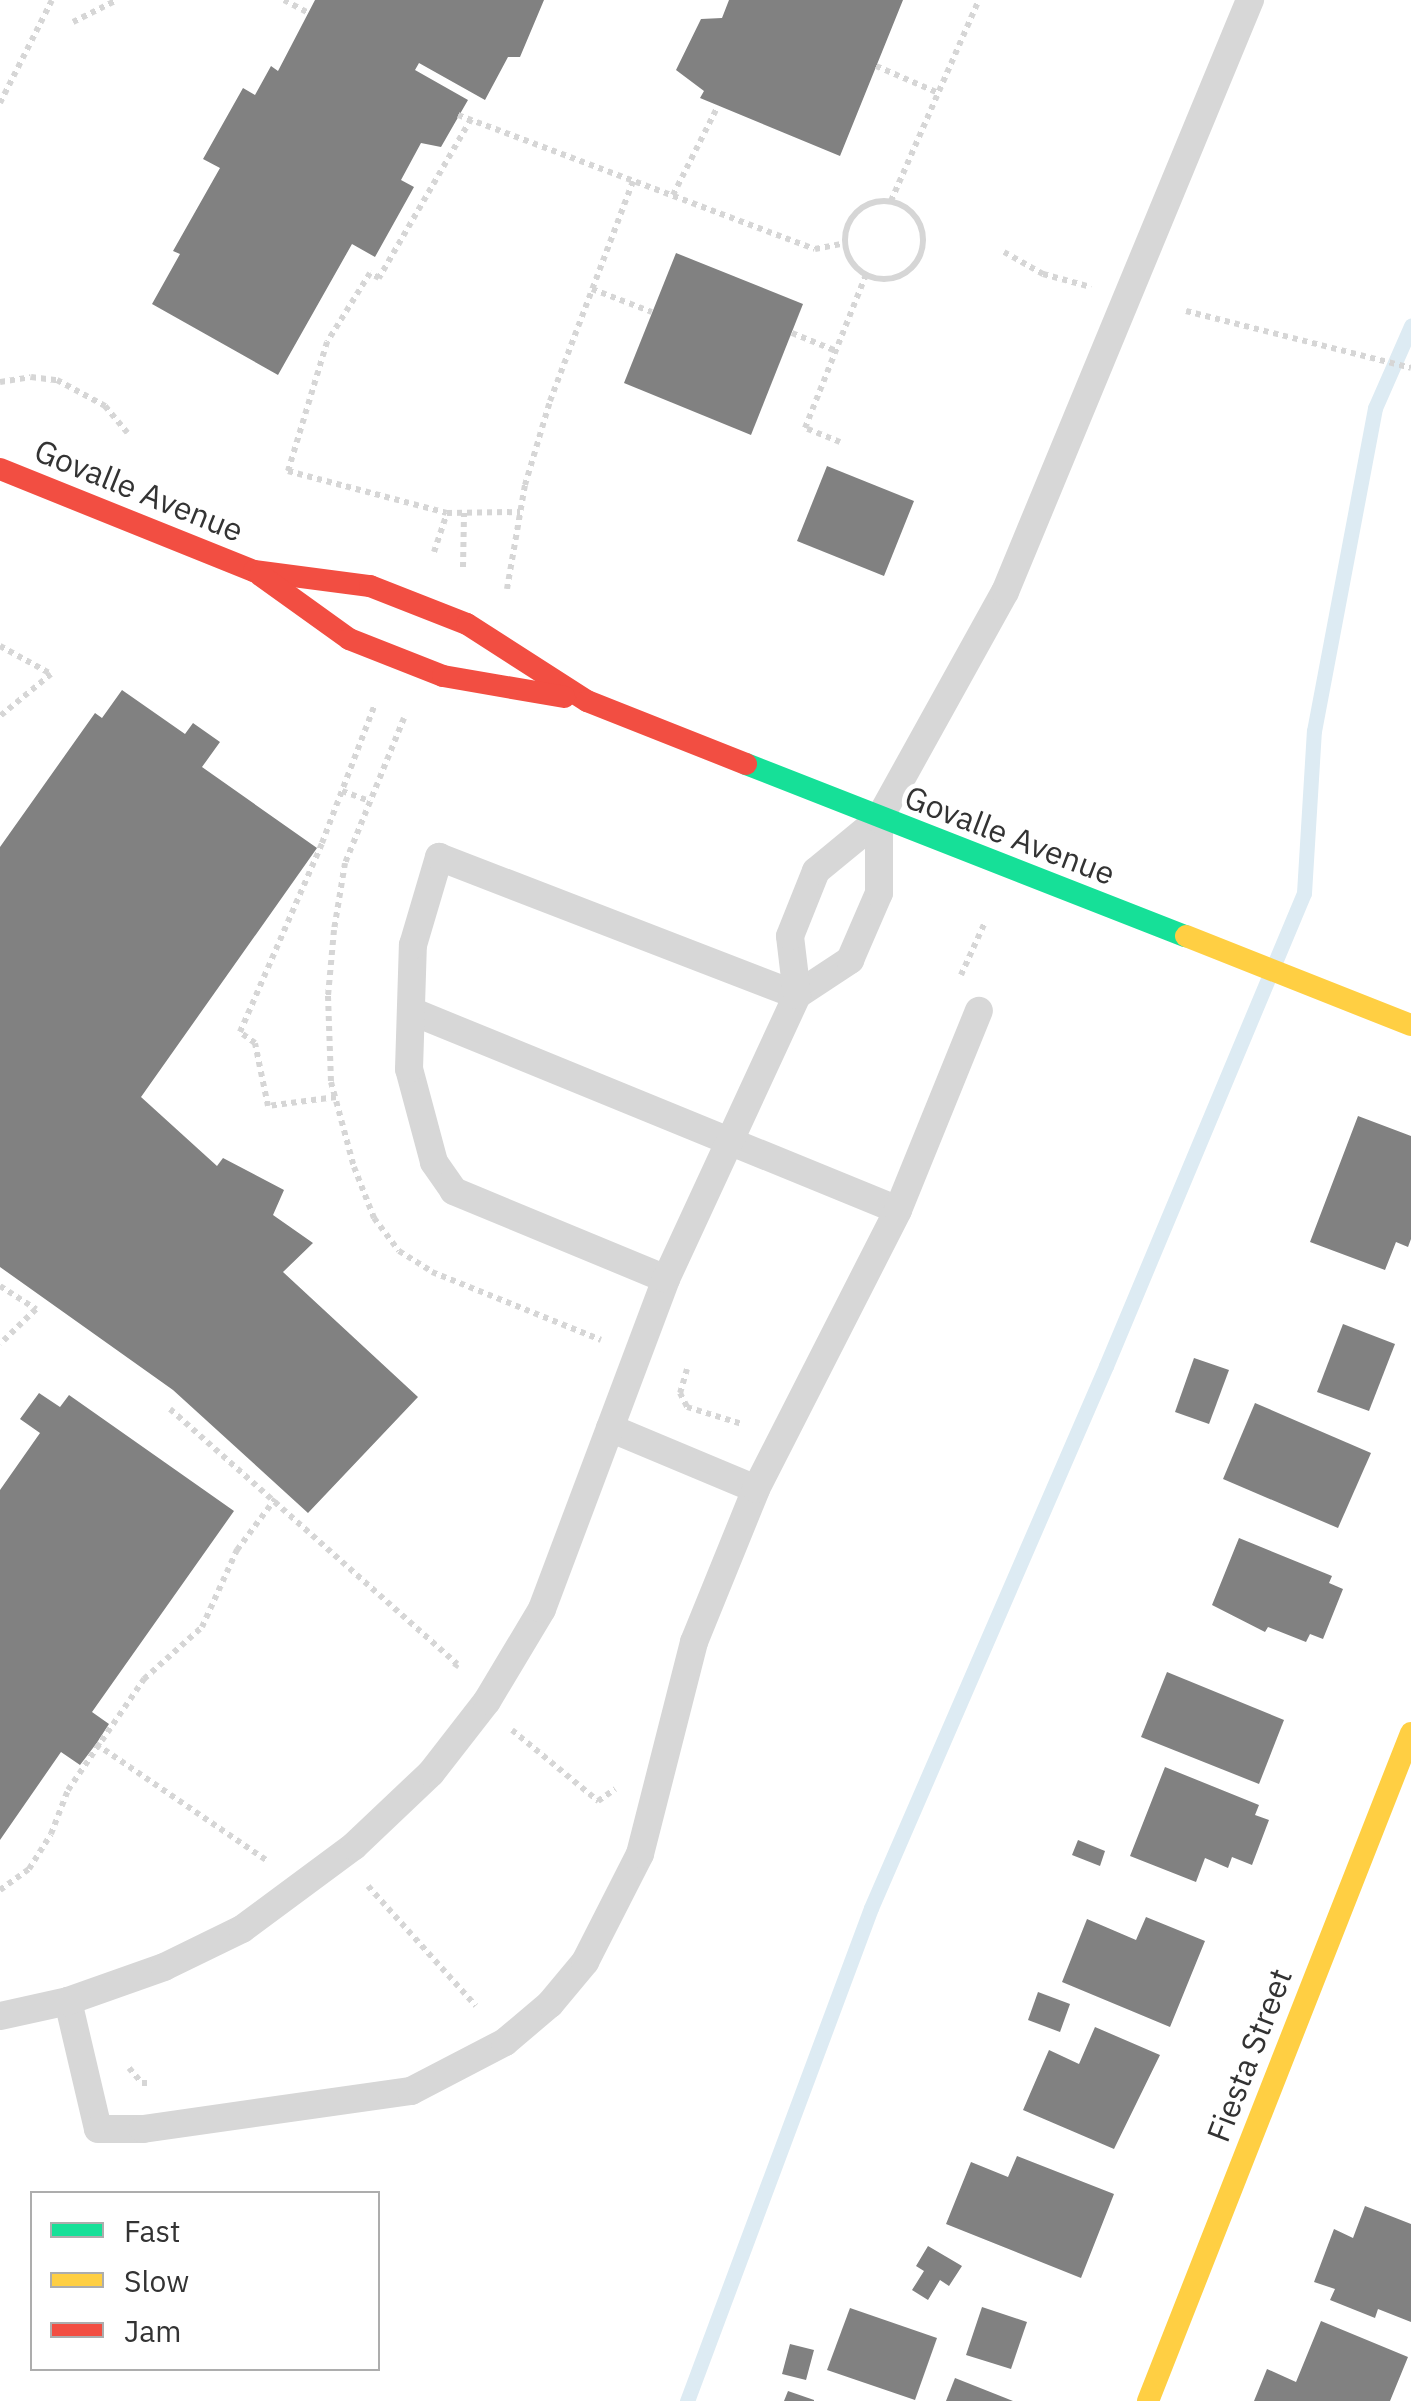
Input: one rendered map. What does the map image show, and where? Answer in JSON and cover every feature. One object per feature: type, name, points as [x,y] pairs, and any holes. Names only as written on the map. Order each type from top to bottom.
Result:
[{"type":"street","name":"Govalle Avenue","points":[[0,469],[254,571],[349,638],[443,676],[587,701]]},
{"type":"street","name":"Govalle Avenue","points":[[254,571],[370,586],[467,624],[587,701],[878,819],[1411,1025]]},
{"type":"street","name":"Fiesta Street","points":[[1148,2401],[1411,1733]]},
{"type":"lane","points":[[0,2016],[68,2001],[164,1967],[242,1929],[342,1855],[430,1774],[487,1701],[542,1609],[666,1280],[797,994],[790,936],[816,872],[878,819],[1005,592],[1250,0]]},
{"type":"lane","points":[[797,994],[850,960],[878,894],[878,819]]},
{"type":"lane","points":[[666,1280],[454,1190],[434,1162],[420,1122],[409,1069],[413,945],[439,858],[797,994]]},
{"type":"lane","points":[[411,1011],[898,1210]]},
{"type":"lane","points":[[68,2001],[98,2130],[143,2130],[411,2091],[505,2042],[550,2004],[585,1962],[640,1854],[694,1642],[756,1490],[898,1210],[979,1011]]},
{"type":"lane","points":[[610,1428],[756,1490]]},
{"type":"path","points":[[0,103],[52,0]]},
{"type":"path","points":[[74,22],[117,0]]},
{"type":"path","points":[[284,0],[308,12]]},
{"type":"path","points":[[891,201],[979,0]]},
{"type":"path","points":[[876,66],[938,92]]},
{"type":"path","points":[[673,196],[718,106]]},
{"type":"path","points":[[458,114],[815,249],[845,243]]},
{"type":"path","points":[[471,119],[380,278],[370,273],[327,342],[288,472],[446,513],[520,512]]},
{"type":"path","points":[[510,572],[520,512],[550,401],[633,180]]},
{"type":"path","points":[[891,201],[918,219],[924,241],[914,265],[904,274],[878,279],[866,274],[848,256],[845,243],[850,220],[857,211],[867,204],[891,201]]},
{"type":"path","points":[[924,241],[936,247]]},
{"type":"path","points":[[1004,252],[1042,274],[1098,288]]},
{"type":"path","points":[[840,442],[805,428],[866,274]]},
{"type":"path","points":[[592,289],[652,312]]},
{"type":"path","points":[[1186,310],[1411,368]]},
{"type":"path","points":[[792,334],[836,351]]},
{"type":"path","points":[[0,382],[58,380],[105,406],[128,433]]},
{"type":"path","points":[[435,549],[446,513]]},
{"type":"path","points":[[464,513],[464,555]]},
{"type":"path","points":[[0,646],[50,674],[0,716]]},
{"type":"path","points":[[336,1098],[268,1106],[255,1043],[240,1032],[378,698]]},
{"type":"path","points":[[342,792],[370,801]]},
{"type":"path","points":[[958,983],[984,922]]},
{"type":"path","points":[[0,1286],[36,1309],[0,1344]]},
{"type":"path","points":[[687,1369],[680,1393],[687,1407],[737,1426],[752,1412]]},
{"type":"path","points":[[170,1408],[457,1664],[450,1676]]},
{"type":"path","points":[[0,1890],[29,1869],[96,1744],[144,1678],[202,1627],[237,1550],[275,1499]]},
{"type":"path","points":[[507,1726],[598,1801],[623,1784]]},
{"type":"path","points":[[96,1744],[266,1860]]},
{"type":"path","points":[[250,1870],[277,1853]]},
{"type":"path","points":[[364,1882],[476,2006]]},
{"type":"path","points":[[125,2061],[132,2075],[151,2083]]},
{"type":"building","points":[[315,0],[544,0],[520,57],[508,57],[485,100],[419,63],[415,70],[468,100],[441,147],[421,143],[401,180],[414,187],[375,257],[352,244],[278,375],[152,304],[180,254],[173,251],[220,168],[203,159],[243,88],[255,95],[271,66],[278,71]]},
{"type":"building","points":[[729,0],[903,0],[840,156],[700,98],[704,91],[676,70],[701,19],[722,18]]},
{"type":"building","points":[[676,253],[803,304],[751,435],[624,383]]},
{"type":"building","points":[[827,466],[914,501],[884,576],[797,541]]},
{"type":"building","points":[[122,690],[185,734],[193,723],[220,742],[202,767],[317,848],[141,1097],[217,1166],[223,1158],[284,1190],[273,1215],[313,1243],[283,1272],[418,1397],[308,1513],[173,1390],[0,1267],[0,847],[95,713],[102,718]]},
{"type":"building","points":[[1358,1116],[1411,1136],[1411,1239],[1408,1247],[1396,1242],[1385,1270],[1310,1242]]},
{"type":"building","points":[[1343,1324],[1395,1344],[1369,1411],[1317,1392]]},
{"type":"building","points":[[1194,1358],[1229,1370],[1209,1424],[1175,1412]]},
{"type":"building","points":[[39,1393],[60,1407],[69,1395],[234,1511],[92,1712],[109,1724],[96,1744],[80,1765],[61,1752],[0,1840],[0,1490],[40,1433],[20,1419]]},
{"type":"building","points":[[1255,1403],[1371,1453],[1338,1528],[1223,1479]]},
{"type":"building","points":[[1239,1538],[1332,1576],[1329,1583],[1343,1589],[1323,1639],[1310,1634],[1306,1642],[1268,1627],[1265,1632],[1212,1605]]},
{"type":"building","points":[[1167,1672],[1284,1720],[1259,1784],[1141,1737]]},
{"type":"building","points":[[1165,1767],[1259,1805],[1255,1815],[1269,1820],[1252,1865],[1232,1857],[1228,1868],[1205,1858],[1196,1882],[1130,1856]]},
{"type":"building","points":[[1078,1840],[1105,1851],[1100,1866],[1072,1855]]},
{"type":"building","points":[[1146,1917],[1205,1941],[1170,2027],[1062,1982],[1087,1919],[1136,1940]]},
{"type":"building","points":[[1038,1992],[1070,2004],[1060,2032],[1028,2020]]},
{"type":"building","points":[[1095,2027],[1160,2055],[1114,2149],[1023,2110],[1049,2050],[1079,2064]]},
{"type":"building","points":[[1017,2156],[1114,2194],[1081,2278],[946,2224],[971,2162],[1008,2177]]},
{"type":"building","points":[[1365,2206],[1411,2224],[1411,2322],[1378,2309],[1375,2318],[1330,2300],[1335,2289],[1314,2282],[1334,2229],[1353,2238]]},
{"type":"building","points":[[928,2246],[962,2266],[949,2286],[940,2280],[928,2300],[912,2290],[924,2271],[916,2266]]},
{"type":"building","points":[[982,2307],[1027,2322],[1011,2369],[966,2355]]},
{"type":"building","points":[[850,2308],[937,2338],[915,2400],[827,2370]]},
{"type":"building","points":[[1321,2321],[1408,2357],[1390,2401],[1254,2401],[1267,2369],[1296,2382]]},
{"type":"building","points":[[790,2344],[814,2350],[806,2380],[782,2374]]},
{"type":"building","points":[[955,2378],[1013,2401],[946,2401]]},
{"type":"building","points":[[788,2391],[814,2400],[814,2401],[784,2401]]},
{"type":"waterway","points":[[687,2401],[871,1908],[1106,1366],[1304,893],[1314,731],[1375,408],[1411,326]]},
{"type":"traffic: fast","points":[[746,764],[1186,936]]},
{"type":"traffic: slow","points":[[1186,936],[1411,1025]]},
{"type":"traffic: slow","points":[[1148,2401],[1411,1733]]},
{"type":"traffic: jam","points":[[0,469],[254,571],[370,586],[467,624],[587,701],[746,764]]},
{"type":"traffic: jam","points":[[260,575],[349,639],[443,676],[564,697]]}]
